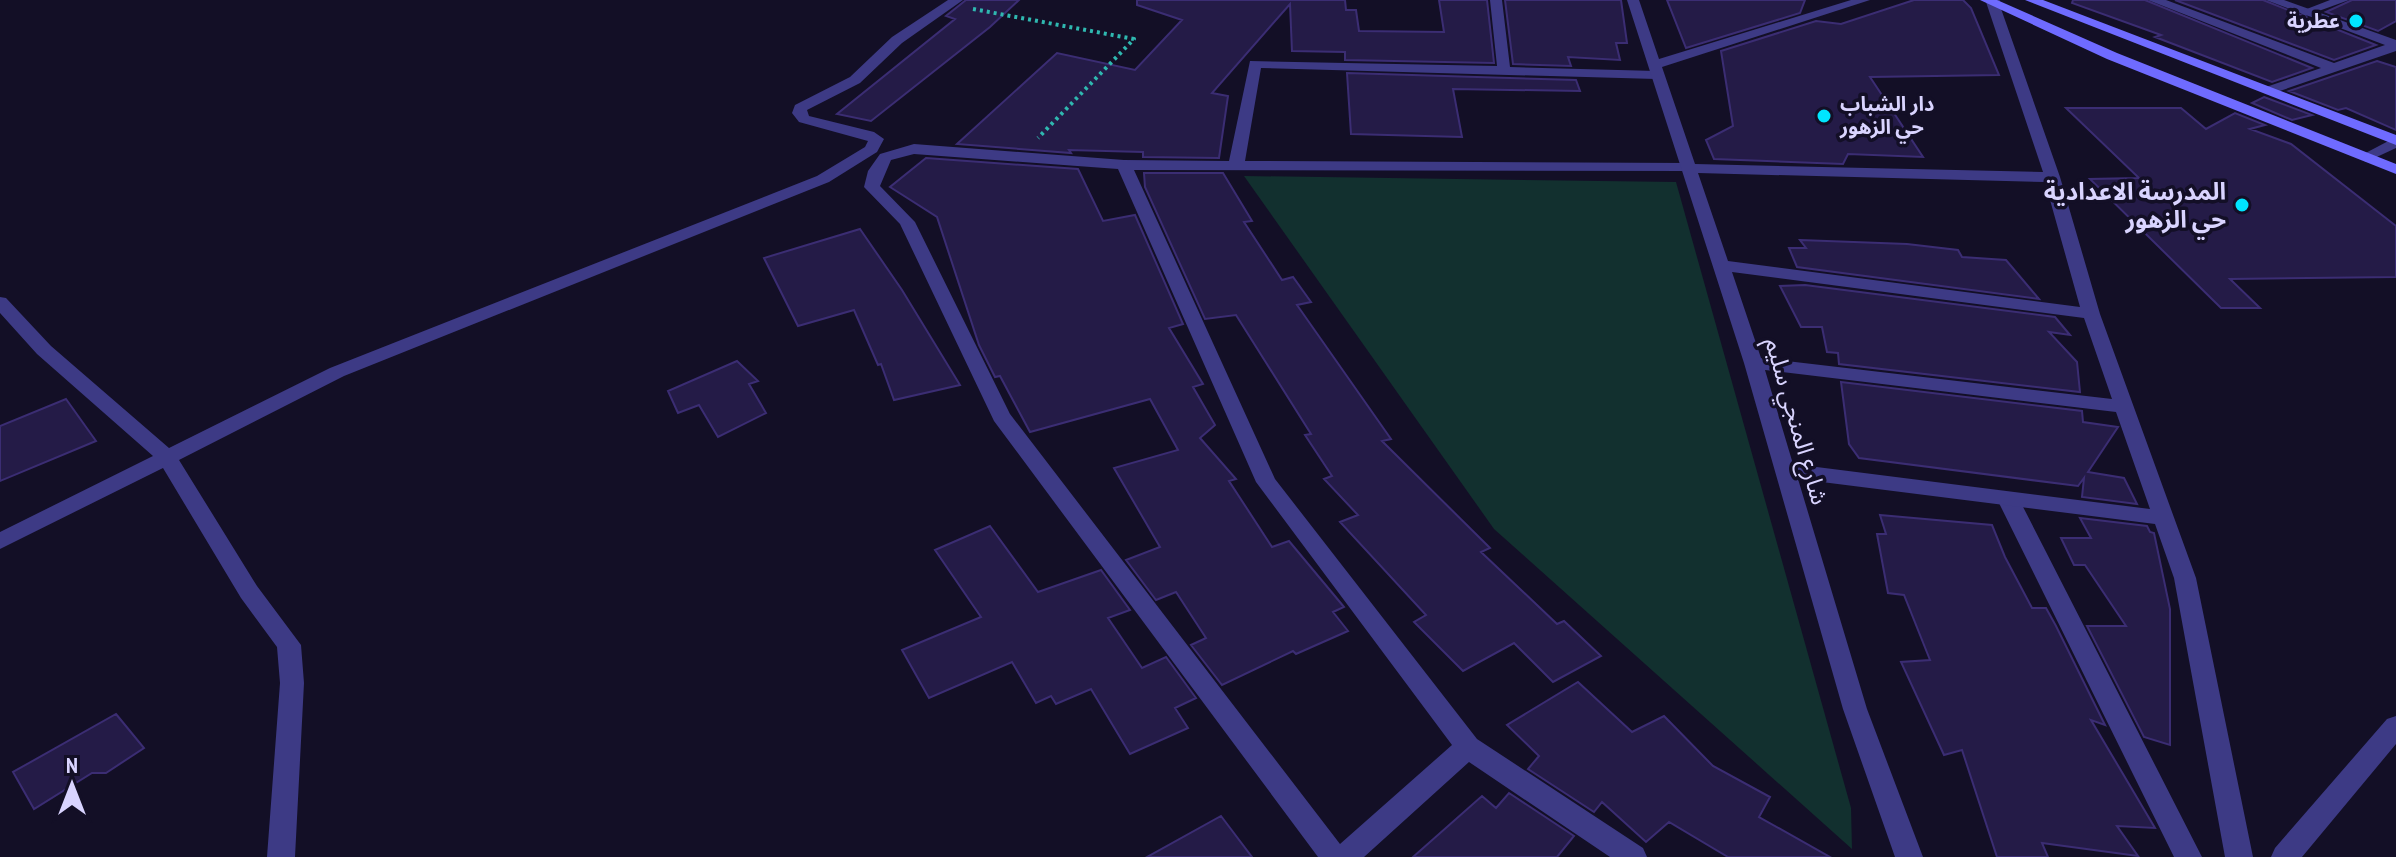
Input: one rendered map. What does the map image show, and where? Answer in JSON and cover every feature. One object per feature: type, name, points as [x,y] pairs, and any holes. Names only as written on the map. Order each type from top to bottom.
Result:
[{"type":"street","points":[[1496,0],[1504,71]]},
{"type":"street","name":"شارع المنجي سليم","points":[[1633,0],[1723,266],[1855,709],[1909,857]]},
{"type":"street","points":[[1236,167],[1255,64],[1504,71],[1655,70],[1864,0]]},
{"type":"street","points":[[2031,0],[2271,90],[2396,141]]},
{"type":"street","points":[[2154,0],[2334,68]]},
{"type":"street","points":[[2272,0],[2396,45]]},
{"type":"street","points":[[2305,12],[2343,0]]},
{"type":"street","points":[[1991,1],[2112,56],[2396,169]]},
{"type":"street","points":[[1991,1],[2052,177],[2091,314],[2185,578],[2239,857]]},
{"type":"street","points":[[0,541],[337,372],[823,179],[872,149],[876,139],[804,119],[799,113],[800,108],[855,80],[897,40],[953,2]]},
{"type":"street","points":[[2112,56],[2146,43]]},
{"type":"street","points":[[2271,90],[2396,45]]},
{"type":"street","points":[[2366,157],[2396,141]]},
{"type":"street","points":[[1334,857],[1001,416],[907,222],[872,187],[876,171],[885,157],[914,149],[1124,165],[1688,168],[2052,177]]},
{"type":"street","points":[[1124,165],[1266,482],[1468,747],[1633,857]]},
{"type":"street","points":[[1723,266],[2091,314]]},
{"type":"street","points":[[0,302],[44,350],[168,458],[249,592],[289,645],[292,683],[281,857]]},
{"type":"street","points":[[1753,363],[2124,407]]},
{"type":"street","points":[[1783,470],[2164,518]]},
{"type":"street","points":[[2008,499],[2188,857]]},
{"type":"street","points":[[2285,857],[2396,726]]},
{"type":"street","points":[[1345,857],[1468,747]]},
{"type":"path","points":[[953,2],[1134,39],[1018,158]]},
{"type":"green space","points":[[1244,176],[1676,182],[1851,808],[1852,849],[1494,529]]},
{"type":"building","points":[[966,0],[1019,0],[990,27],[871,121],[837,114],[955,19],[946,16]]},
{"type":"building","points":[[1137,0],[1345,0],[1346,10],[1356,10],[1359,31],[1444,32],[1439,0],[1487,0],[1494,63],[1345,60],[1345,52],[1292,51],[1290,4],[1212,93],[1228,96],[1219,158],[1143,157],[1143,152],[1069,150],[1071,153],[957,144],[1057,53],[1135,70],[1182,20],[1137,5]]},
{"type":"building","points":[[1505,0],[1621,0],[1627,43],[1616,43],[1620,60],[1568,57],[1571,66],[1513,64]]},
{"type":"building","points":[[1667,0],[1805,0],[1800,13],[1686,48]]},
{"type":"building","points":[[1914,0],[1963,0],[1971,8],[1999,75],[1870,77],[1923,157],[1848,154],[1843,164],[1714,159],[1706,140],[1733,126],[1721,51],[1816,21],[1841,24]]},
{"type":"building","points":[[2073,0],[2145,0],[2312,68],[2272,82],[2155,37],[2161,35],[2072,3]]},
{"type":"building","points":[[2175,0],[2263,0],[2376,45],[2334,60]]},
{"type":"building","points":[[2352,0],[2396,0],[2396,21],[2378,31],[2326,12]]},
{"type":"building","points":[[2377,61],[2396,67],[2396,130],[2346,108],[2338,110],[2289,91]]},
{"type":"building","points":[[1347,73],[1576,80],[1580,91],[1453,89],[1462,137],[1351,134]]},
{"type":"building","points":[[2264,97],[2312,115],[2292,120],[2252,103]]},
{"type":"building","name":"المدرسة الاعدادية حي الزهور","points":[[2066,108],[2181,108],[2206,129],[2235,113],[2265,125],[2250,129],[2291,144],[2396,226],[2396,277],[2230,279],[2260,308],[2221,308],[2090,179],[2139,178]]},
{"type":"building","points":[[926,158],[1078,169],[1103,221],[1135,215],[1183,324],[1169,328],[1203,384],[1193,387],[1215,425],[1200,438],[1236,479],[1229,481],[1272,547],[1289,541],[1344,607],[1333,612],[1348,631],[1296,654],[1293,651],[1222,685],[1191,645],[1206,638],[1176,592],[1156,600],[1126,560],[1160,547],[1114,468],[1178,450],[1150,399],[1030,432],[1000,376],[995,377],[979,345],[937,217],[890,187]]},
{"type":"building","points":[[1144,173],[1223,173],[1252,221],[1244,222],[1282,280],[1293,277],[1311,302],[1297,305],[1391,439],[1382,441],[1490,548],[1481,552],[1557,624],[1564,621],[1601,656],[1553,682],[1514,643],[1463,671],[1414,622],[1426,615],[1340,522],[1358,515],[1324,479],[1332,476],[1305,435],[1311,434],[1236,315],[1205,319],[1145,187]]},
{"type":"building","points":[[860,229],[902,290],[960,385],[894,400],[881,364],[878,365],[854,310],[798,326],[764,258]]},
{"type":"building","points":[[1800,240],[1907,244],[1958,250],[1962,257],[2006,260],[2039,299],[1797,267],[1789,248],[1806,248]]},
{"type":"building","points":[[1805,285],[2055,317],[2070,335],[2049,332],[2077,362],[2080,392],[1839,364],[1838,353],[1827,352],[1822,327],[1801,327],[1780,286]]},
{"type":"building","points":[[737,361],[758,381],[749,384],[766,413],[718,437],[699,405],[678,413],[668,391]]},
{"type":"building","points":[[1841,382],[2082,411],[2083,422],[2118,427],[2088,472],[2124,478],[2137,504],[2082,497],[2084,478],[2078,486],[1859,458],[1849,444]]},
{"type":"building","points":[[66,399],[96,441],[0,481],[0,426]]},
{"type":"building","points":[[1880,515],[1992,525],[2032,608],[2046,608],[2056,626],[2105,725],[2091,720],[2155,828],[2117,826],[2138,856],[2042,843],[2048,857],[1997,857],[1962,750],[1944,755],[1901,662],[1930,660],[1904,595],[1888,593],[1877,534],[1886,534]]},
{"type":"building","points":[[2080,518],[2147,526],[2154,533],[2170,609],[2170,745],[2144,737],[2087,626],[2126,626],[2085,565],[2074,565],[2061,538],[2091,538]]},
{"type":"building","points":[[990,526],[1038,592],[1101,570],[1130,610],[1108,618],[1142,668],[1166,657],[1196,698],[1175,708],[1188,728],[1130,754],[1091,689],[1056,704],[1051,696],[1036,703],[1012,662],[929,698],[902,650],[981,617],[935,550]]},
{"type":"building","points":[[1578,682],[1632,732],[1664,716],[1713,766],[1770,797],[1759,817],[1830,857],[1728,857],[1669,822],[1646,842],[1602,802],[1594,812],[1528,769],[1539,756],[1507,725]]},
{"type":"building","points":[[116,714],[144,748],[106,773],[92,773],[34,809],[13,772]]},
{"type":"building","points":[[1509,793],[1574,836],[1557,857],[1413,857],[1482,796],[1496,808]]},
{"type":"building","points":[[1221,816],[1252,857],[1147,857]]},
{"type":"place","name":"عطرية","points":[[2356,21]]},
{"type":"place","name":"دار الشباب حي الزهور","points":[[1824,116]]},
{"type":"place","name":"المدرسة الاعدادية حي الزهور","points":[[2242,205]]}]
